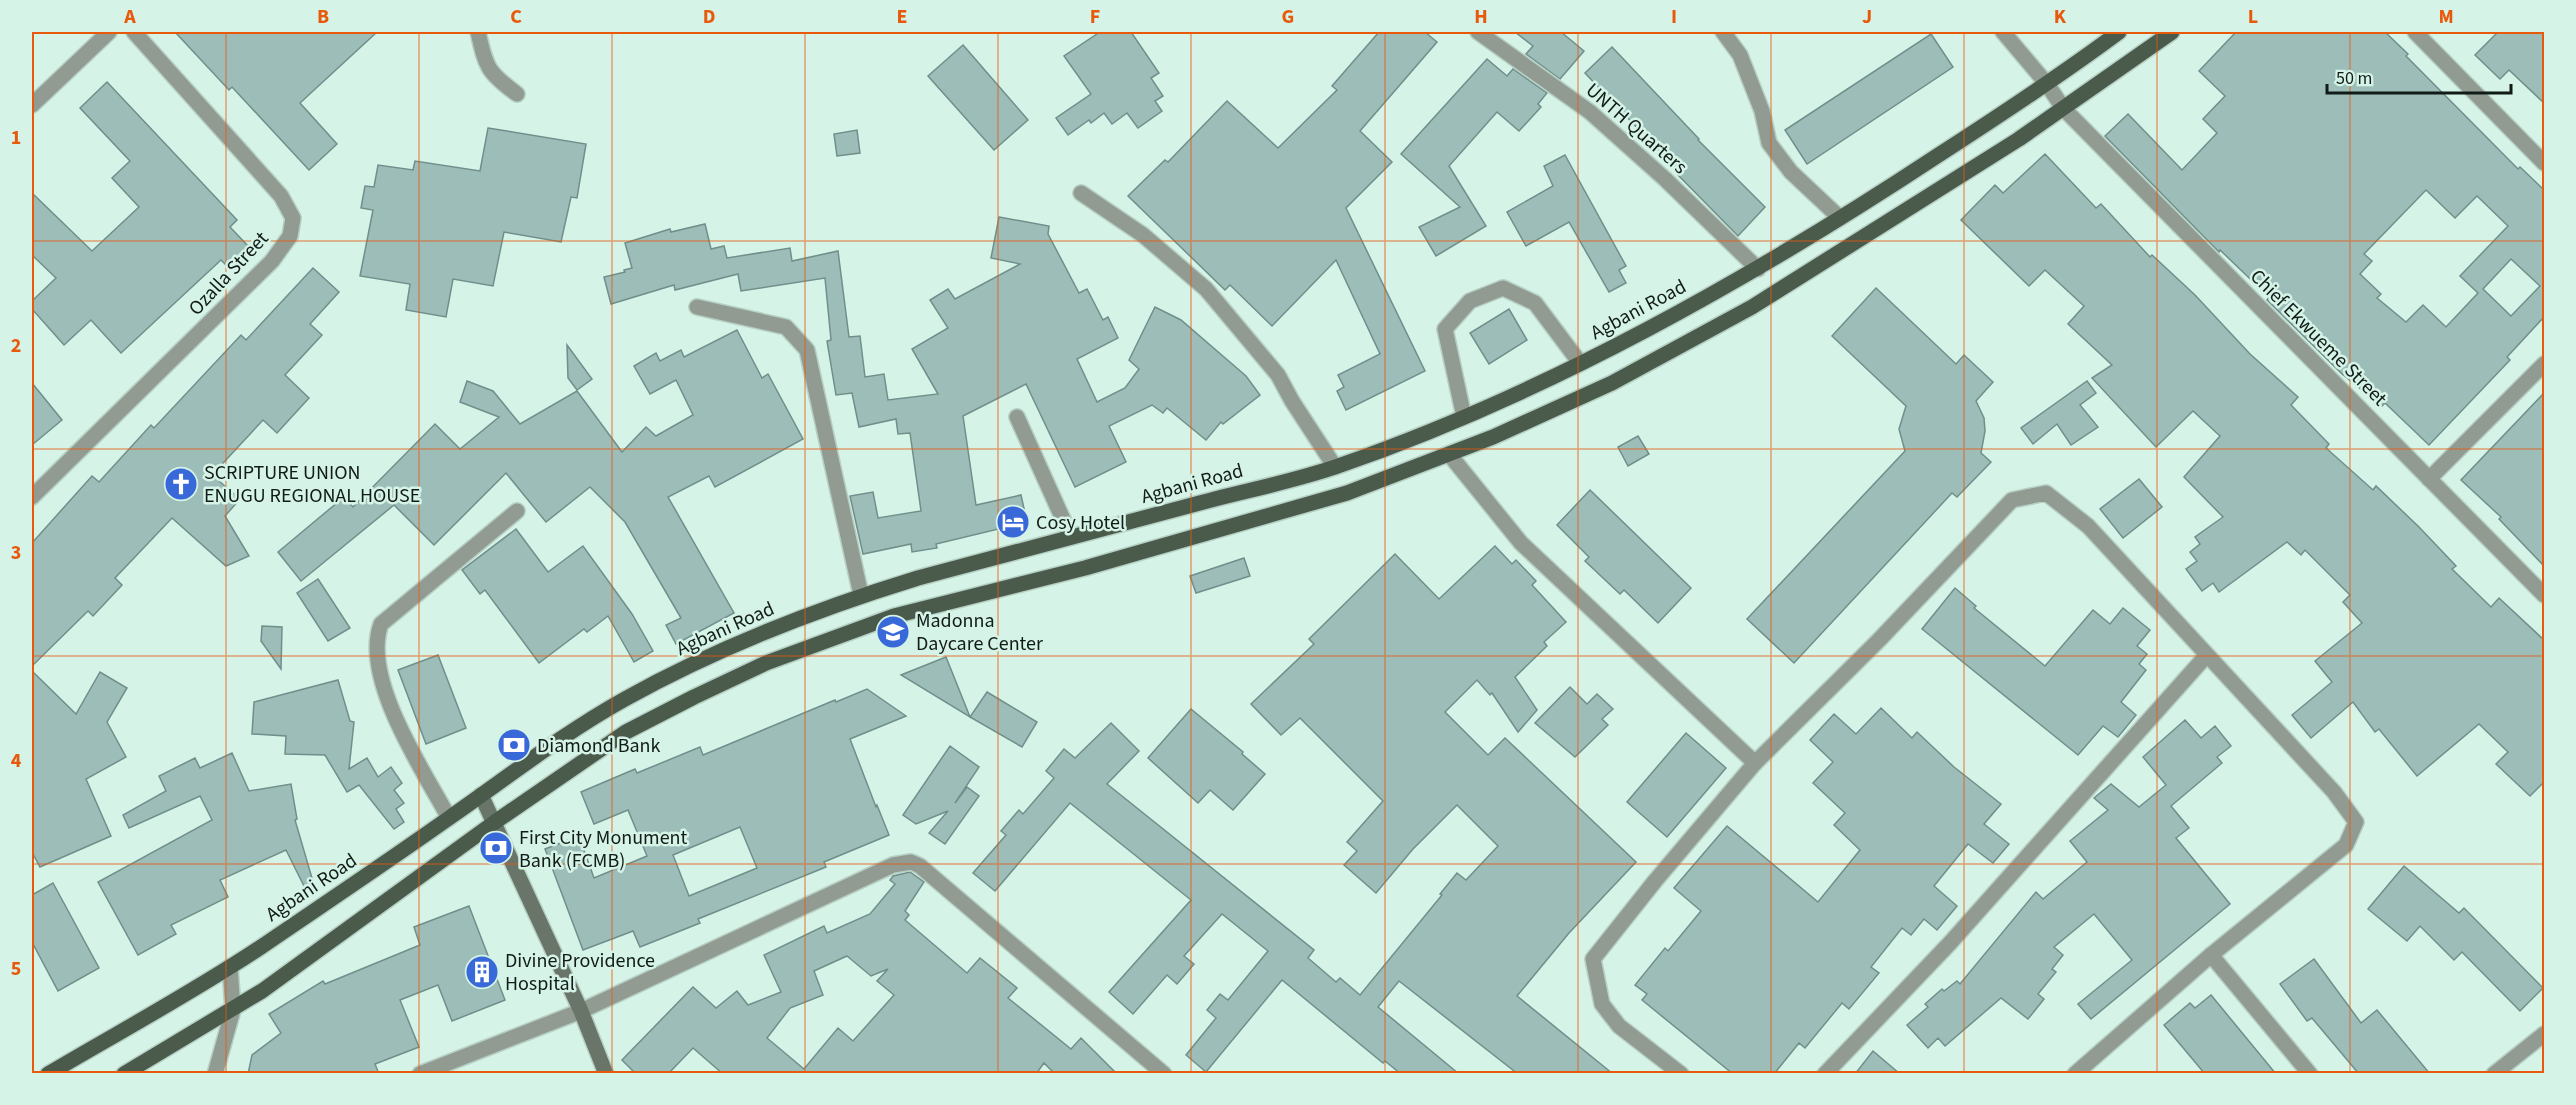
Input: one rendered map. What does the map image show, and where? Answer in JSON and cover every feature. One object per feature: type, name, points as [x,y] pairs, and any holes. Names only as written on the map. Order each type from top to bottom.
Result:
[{"type":"main road","name":"Agbani Road","points":[[48,1074],[230,967],[449,818],[554,742],[624,700],[691,664],[771,629],[861,595],[1335,467],[1464,417],[1580,363],[1758,269],[2047,84],[2119,32]]},
{"type":"main road","points":[[124,1074],[233,1010],[495,822],[626,732],[756,668],[814,644],[894,616],[1085,568],[1347,493],[1449,454],[1612,383],[1752,307],[2019,139],[2172,32]]},
{"type":"main road","points":[[481,795],[581,1011],[606,1074]]},
{"type":"street","points":[[32,105],[109,32]]},
{"type":"street","name":"Ozalla Street","points":[[32,497],[223,311],[272,261],[290,236],[293,218],[281,196],[134,32]]},
{"type":"street","points":[[478,32],[486,65],[498,80],[518,94]]},
{"type":"street","name":"UNTH Quarters","points":[[1478,32],[1590,112],[1665,179],[1758,269]]},
{"type":"street","points":[[1723,32],[1740,55],[1762,111],[1769,143],[1791,172],[1840,218]]},
{"type":"street","name":"Chief Ekwueme Street","points":[[2003,32],[2047,84],[2063,108],[2544,595]]},
{"type":"street","points":[[2415,32],[2544,164]]},
{"type":"street","points":[[1081,193],[1143,235],[1206,289],[1278,375],[1335,467]]},
{"type":"street","points":[[1464,417],[1445,329],[1470,301],[1503,288],[1535,303],[1580,363]]},
{"type":"street","points":[[697,307],[786,327],[807,350],[861,595]]},
{"type":"street","points":[[2429,479],[2544,363]]},
{"type":"street","points":[[1017,417],[1071,537]]},
{"type":"street","points":[[1449,454],[1521,543],[1755,763]]},
{"type":"street","points":[[1681,1074],[1619,1026],[1602,1004],[1593,959],[1655,881],[1755,763],[1879,640],[2012,500],[2046,493],[2088,526],[2334,792],[2356,822],[2346,845],[2211,955],[2075,1074]]},
{"type":"street","points":[[449,818],[394,716],[382,681],[377,653],[378,633],[381,624],[517,511]]},
{"type":"street","points":[[1826,1074],[1950,943],[2206,656]]},
{"type":"street","points":[[420,1074],[581,1011],[893,865],[911,862],[920,866],[1164,1074]]},
{"type":"street","points":[[2211,955],[2310,1074]]},
{"type":"street","points":[[215,1074],[233,1010],[230,967]]},
{"type":"street","points":[[2494,1074],[2544,1034]]},
{"type":"building","points":[[175,32],[377,32],[300,103],[337,144],[309,170],[232,87],[229,90]]},
{"type":"building","points":[[1100,32],[1131,32],[1159,73],[1151,78],[1163,96],[1155,101],[1162,111],[1138,128],[1127,113],[1112,124],[1104,113],[1091,123],[1089,120],[1068,135],[1056,118],[1091,94],[1064,56]]},
{"type":"building","points":[[1379,32],[1425,32],[1437,42],[1360,131],[1392,162],[1346,208],[1425,371],[1346,410],[1337,391],[1344,387],[1338,375],[1380,354],[1336,260],[1272,326],[1230,285],[1225,290],[1128,196],[1165,160],[1168,162],[1227,101],[1278,148],[1337,90],[1332,86]]},
{"type":"building","points":[[1515,32],[1561,32],[1584,51],[1560,79],[1526,54],[1533,46]]},
{"type":"building","points":[[2236,32],[2385,32],[2518,169],[2520,167],[2544,190],[2544,317],[2507,357],[2510,360],[2429,445],[2385,403],[2382,406],[2342,374],[2267,300],[2269,297],[2220,250],[2219,252],[2105,136],[2128,114],[2182,170],[2217,133],[2203,119],[2225,96],[2199,71]],"holes":[[[2426,190],[2455,218],[2477,196],[2508,226],[2460,276],[2478,293],[2446,327],[2423,305],[2406,322],[2377,298],[2381,294],[2360,274],[2372,261],[2364,254]],[[2511,259],[2540,286],[2511,316],[2483,289]]]},
{"type":"building","points":[[2498,32],[2544,32],[2544,103],[2509,70],[2500,79],[2475,55]]},
{"type":"building","points":[[1931,34],[1953,67],[1807,164],[1785,130]]},
{"type":"building","points":[[963,45],[1028,120],[994,150],[928,76]]},
{"type":"building","points":[[1612,47],[1698,140],[1765,207],[1738,236],[1677,174],[1679,172],[1585,73]]},
{"type":"building","points":[[1487,59],[1507,76],[1513,69],[1547,93],[1538,104],[1541,107],[1519,131],[1497,112],[1449,166],[1486,226],[1436,256],[1419,227],[1460,207],[1401,154]]},
{"type":"building","points":[[107,82],[237,220],[230,227],[249,247],[229,268],[221,260],[121,353],[91,320],[64,345],[32,309],[32,301],[56,278],[32,255],[32,193],[92,251],[139,207],[112,178],[130,161],[80,108]]},
{"type":"building","points":[[488,128],[586,144],[577,198],[571,197],[561,242],[504,232],[493,286],[453,279],[446,317],[406,310],[410,284],[360,276],[373,210],[361,208],[365,186],[374,187],[378,165],[413,170],[415,161],[480,171]]},
{"type":"building","points":[[857,130],[860,153],[837,156],[834,134]]},
{"type":"building","points":[[2045,154],[2096,208],[2101,204],[2150,257],[2152,255],[2195,295],[2250,354],[2298,397],[2291,405],[2329,444],[2326,448],[2373,490],[2376,486],[2419,527],[2456,566],[2452,569],[2491,607],[2499,598],[2544,640],[2544,782],[2530,796],[2496,764],[2508,752],[2479,724],[2417,776],[2379,729],[2375,732],[2353,702],[2311,738],[2292,715],[2332,682],[2315,661],[2362,623],[2343,602],[2350,595],[2305,550],[2301,555],[2287,542],[2219,592],[2213,583],[2202,591],[2186,569],[2197,561],[2190,552],[2200,544],[2195,537],[2223,517],[2184,477],[2220,436],[2193,411],[2156,447],[2092,378],[2112,365],[2068,324],[2084,306],[2045,270],[2029,286],[1961,220],[1995,185],[2003,193]]},
{"type":"building","points":[[1565,155],[1626,266],[1619,270],[1626,283],[1609,292],[1569,222],[1526,246],[1507,212],[1553,186],[1544,166]]},
{"type":"building","points":[[999,217],[1049,226],[1048,234],[1079,293],[1087,289],[1103,320],[1108,317],[1118,338],[1077,359],[1097,402],[1125,388],[1139,369],[1129,360],[1155,307],[1181,320],[1246,376],[1260,395],[1223,424],[1221,422],[1206,440],[1167,408],[1163,413],[1152,405],[1109,426],[1126,462],[1075,487],[1026,384],[963,416],[976,505],[1021,495],[1027,522],[936,544],[937,548],[912,552],[911,544],[863,554],[850,496],[873,492],[878,518],[921,511],[910,433],[898,434],[896,419],[859,427],[852,393],[836,395],[827,341],[831,340],[825,278],[741,291],[738,274],[675,290],[674,285],[611,304],[604,277],[632,268],[625,243],[670,229],[671,232],[705,224],[711,249],[724,246],[727,258],[790,248],[792,261],[838,251],[849,337],[860,336],[865,377],[884,374],[888,400],[938,394],[912,349],[948,328],[930,300],[948,289],[955,299],[1020,264],[991,258]]},
{"type":"building","points":[[313,268],[339,292],[310,324],[322,335],[285,375],[309,398],[277,433],[263,420],[212,475],[240,499],[225,516],[249,556],[226,566],[172,518],[115,578],[122,585],[93,616],[88,611],[32,666],[32,543],[92,476],[99,482],[151,425],[154,428],[241,335],[246,340]]},
{"type":"building","points":[[1876,288],[1956,364],[1964,355],[1993,382],[1976,401],[1984,418],[1985,431],[1981,453],[1991,462],[1957,497],[1952,493],[1794,663],[1747,619],[1905,451],[1899,429],[1906,406],[1832,336]]},
{"type":"building","points":[[1509,309],[1527,340],[1489,364],[1470,333]]},
{"type":"building","points":[[737,330],[762,378],[768,374],[803,439],[715,487],[709,476],[668,497],[734,613],[676,644],[666,625],[681,618],[625,522],[590,487],[546,522],[506,473],[434,545],[394,505],[301,581],[278,552],[344,497],[353,507],[435,424],[460,449],[499,417],[460,402],[467,381],[493,391],[520,424],[577,391],[622,452],[646,427],[656,436],[693,415],[676,380],[650,394],[634,366],[656,353],[660,361],[681,350],[684,357]]},
{"type":"building","points":[[567,345],[592,379],[577,390],[568,378]]},
{"type":"building","points":[[2087,381],[2096,393],[2080,405],[2098,427],[2071,445],[2057,424],[2033,444],[2021,428]]},
{"type":"building","points":[[32,383],[62,420],[32,445]]},
{"type":"building","points":[[2544,393],[2544,566],[2499,519],[2501,517],[2461,480]]},
{"type":"building","points":[[1638,436],[1649,454],[1628,466],[1618,447]]},
{"type":"building","points":[[2139,479],[2162,507],[2123,538],[2100,509]]},
{"type":"building","points":[[1590,490],[1691,588],[1658,623],[1624,590],[1620,594],[1585,561],[1589,557],[1557,525]]},
{"type":"building","points":[[516,529],[548,572],[583,546],[632,614],[653,651],[634,662],[608,616],[587,632],[584,629],[539,663],[485,590],[480,594],[462,570]]},
{"type":"building","points":[[1495,546],[1512,564],[1516,560],[1536,581],[1532,585],[1566,622],[1544,642],[1547,646],[1515,677],[1537,710],[1518,732],[1492,693],[1490,695],[1477,680],[1445,712],[1488,755],[1505,738],[1636,862],[1569,933],[1517,996],[1613,1074],[1518,1074],[1399,981],[1378,1007],[1459,1074],[1401,1074],[1385,1061],[1383,1063],[1282,980],[1206,1072],[1186,1055],[1216,1018],[1207,1010],[1220,994],[1228,1000],[1268,951],[1222,914],[1184,956],[1194,964],[1177,984],[1167,975],[1133,1014],[1109,992],[1191,900],[1070,803],[995,891],[973,873],[1006,835],[1001,831],[1019,810],[1023,814],[1054,778],[1046,771],[1064,749],[1075,758],[1111,723],[1139,751],[1107,784],[1314,950],[1308,958],[1336,982],[1340,978],[1360,995],[1442,895],[1440,894],[1457,873],[1466,880],[1498,846],[1457,805],[1413,849],[1376,893],[1344,865],[1357,851],[1347,842],[1383,801],[1300,718],[1281,735],[1251,704],[1314,644],[1309,639],[1395,554],[1439,599]]},
{"type":"building","points":[[1244,558],[1250,576],[1196,593],[1190,576]]},
{"type":"building","points":[[318,579],[350,628],[328,641],[297,593]]},
{"type":"building","points":[[1955,588],[1976,606],[1974,608],[2045,666],[2093,610],[2110,624],[2123,608],[2150,630],[2137,646],[2147,654],[2139,664],[2146,670],[2121,702],[2136,715],[2118,737],[2103,726],[2078,755],[1922,629]]},
{"type":"building","points":[[262,626],[282,627],[281,669],[261,641]]},
{"type":"building","points":[[438,655],[466,728],[426,744],[398,670]]},
{"type":"building","points":[[946,657],[970,717],[901,675]]},
{"type":"building","points":[[32,671],[76,714],[100,672],[127,688],[107,722],[126,757],[86,779],[111,836],[40,867],[32,852]]},
{"type":"building","points":[[338,680],[350,721],[354,722],[349,769],[367,758],[378,777],[391,767],[402,783],[394,790],[404,803],[396,809],[404,822],[394,829],[359,785],[347,792],[325,755],[285,754],[286,736],[252,734],[254,702]]},
{"type":"building","points":[[1570,687],[1587,704],[1597,694],[1613,709],[1602,719],[1608,725],[1575,757],[1535,723]]},
{"type":"building","points":[[867,689],[906,716],[850,739],[889,835],[824,862],[826,867],[698,919],[700,923],[640,947],[633,931],[583,950],[545,849],[579,836],[594,878],[647,856],[628,810],[594,824],[581,792],[635,769],[637,773],[700,747],[703,755],[835,700],[836,702]],"holes":[[[740,827],[757,868],[689,896],[673,855]]]},
{"type":"building","points":[[987,692],[1037,722],[1022,747],[970,717]]},
{"type":"building","points":[[1881,708],[1912,738],[1917,732],[1954,767],[2001,804],[1984,824],[2009,844],[1993,863],[1968,844],[1934,886],[1957,906],[1937,930],[1924,919],[1911,935],[1902,928],[1871,967],[1879,973],[1849,1009],[1842,1003],[1805,1048],[1799,1043],[1774,1074],[1733,1074],[1642,1000],[1647,994],[1635,985],[1665,948],[1668,951],[1701,911],[1674,888],[1727,826],[1818,902],[1860,850],[1834,825],[1845,813],[1813,783],[1833,762],[1810,740],[1834,714],[1856,734]]},
{"type":"building","points":[[1191,709],[1243,752],[1242,754],[1265,774],[1233,810],[1210,790],[1198,803],[1148,758]]},
{"type":"building","points":[[2185,720],[2201,738],[2215,726],[2231,746],[2217,757],[2222,763],[2171,806],[2189,828],[2176,838],[2230,904],[2091,1019],[2078,1004],[2132,960],[2094,914],[2054,947],[2063,955],[2052,969],[2056,972],[2038,994],[2044,999],[2028,1019],[2001,998],[1945,1046],[1938,1038],[1928,1048],[1907,1025],[1928,1007],[1925,1004],[1942,989],[1944,991],[1957,981],[1960,984],[2036,892],[2043,899],[2087,862],[2070,841],[2108,810],[2094,798],[2111,784],[2139,807],[2166,785],[2143,757]]},
{"type":"building","points":[[1686,733],[1726,768],[1667,837],[1627,802]]},
{"type":"building","points":[[950,746],[979,767],[955,803],[967,787],[979,796],[945,844],[929,833],[948,811],[916,824],[903,815]]},
{"type":"building","points":[[232,753],[249,791],[291,784],[297,819],[295,820],[314,885],[305,888],[286,850],[220,880],[228,897],[171,925],[176,934],[138,955],[98,882],[212,820],[200,796],[129,828],[123,815],[166,791],[159,776],[195,758],[200,768]]},
{"type":"building","points":[[2404,866],[2459,913],[2464,908],[2543,988],[2520,1011],[2462,952],[2454,960],[2420,926],[2407,941],[2368,909]]},
{"type":"building","points":[[910,872],[924,882],[905,911],[909,915],[905,920],[967,973],[980,958],[1017,988],[1008,998],[1071,1049],[1081,1038],[1117,1074],[1055,1074],[1044,1063],[1036,1074],[723,1074],[693,1048],[668,1074],[636,1074],[622,1060],[693,987],[716,1008],[737,991],[748,1005],[781,992],[764,955],[824,926],[827,933],[870,914],[895,884],[890,880],[893,876]],"holes":[[[847,956],[871,976],[888,969],[877,981],[894,995],[853,1041],[838,1028],[804,1069],[767,1038],[790,1008],[823,995],[814,971]]]},
{"type":"building","points":[[53,883],[99,968],[58,991],[32,942],[32,895]]},
{"type":"building","points":[[469,906],[505,1000],[452,1021],[438,985],[400,1000],[419,1047],[375,1064],[379,1074],[248,1074],[252,1055],[281,1033],[269,1014],[323,981],[325,984],[420,945],[414,927]]},
{"type":"building","points":[[2314,959],[2361,1023],[2377,1010],[2430,1074],[2359,1074],[2312,1018],[2307,1021],[2280,984]]},
{"type":"building","points":[[2211,995],[2276,1074],[2205,1074],[2164,1025],[2190,1003],[2195,1008]]},
{"type":"building","points":[[1873,1051],[1900,1074],[1855,1074]]},
{"type":"place","name":"SCRIPTURE UNION ENUGU REGIONAL HOUSE","points":[[181,484]]},
{"type":"place","name":"Cosy Hotel","points":[[1013,522]]},
{"type":"place","name":"Madonna Daycare Center","points":[[893,632]]},
{"type":"place","name":"Diamond Bank","points":[[514,745]]},
{"type":"place","name":"First City Monument Bank (FCMB)","points":[[496,848]]},
{"type":"place","name":"Divine Providence Hospital","points":[[482,972]]}]
